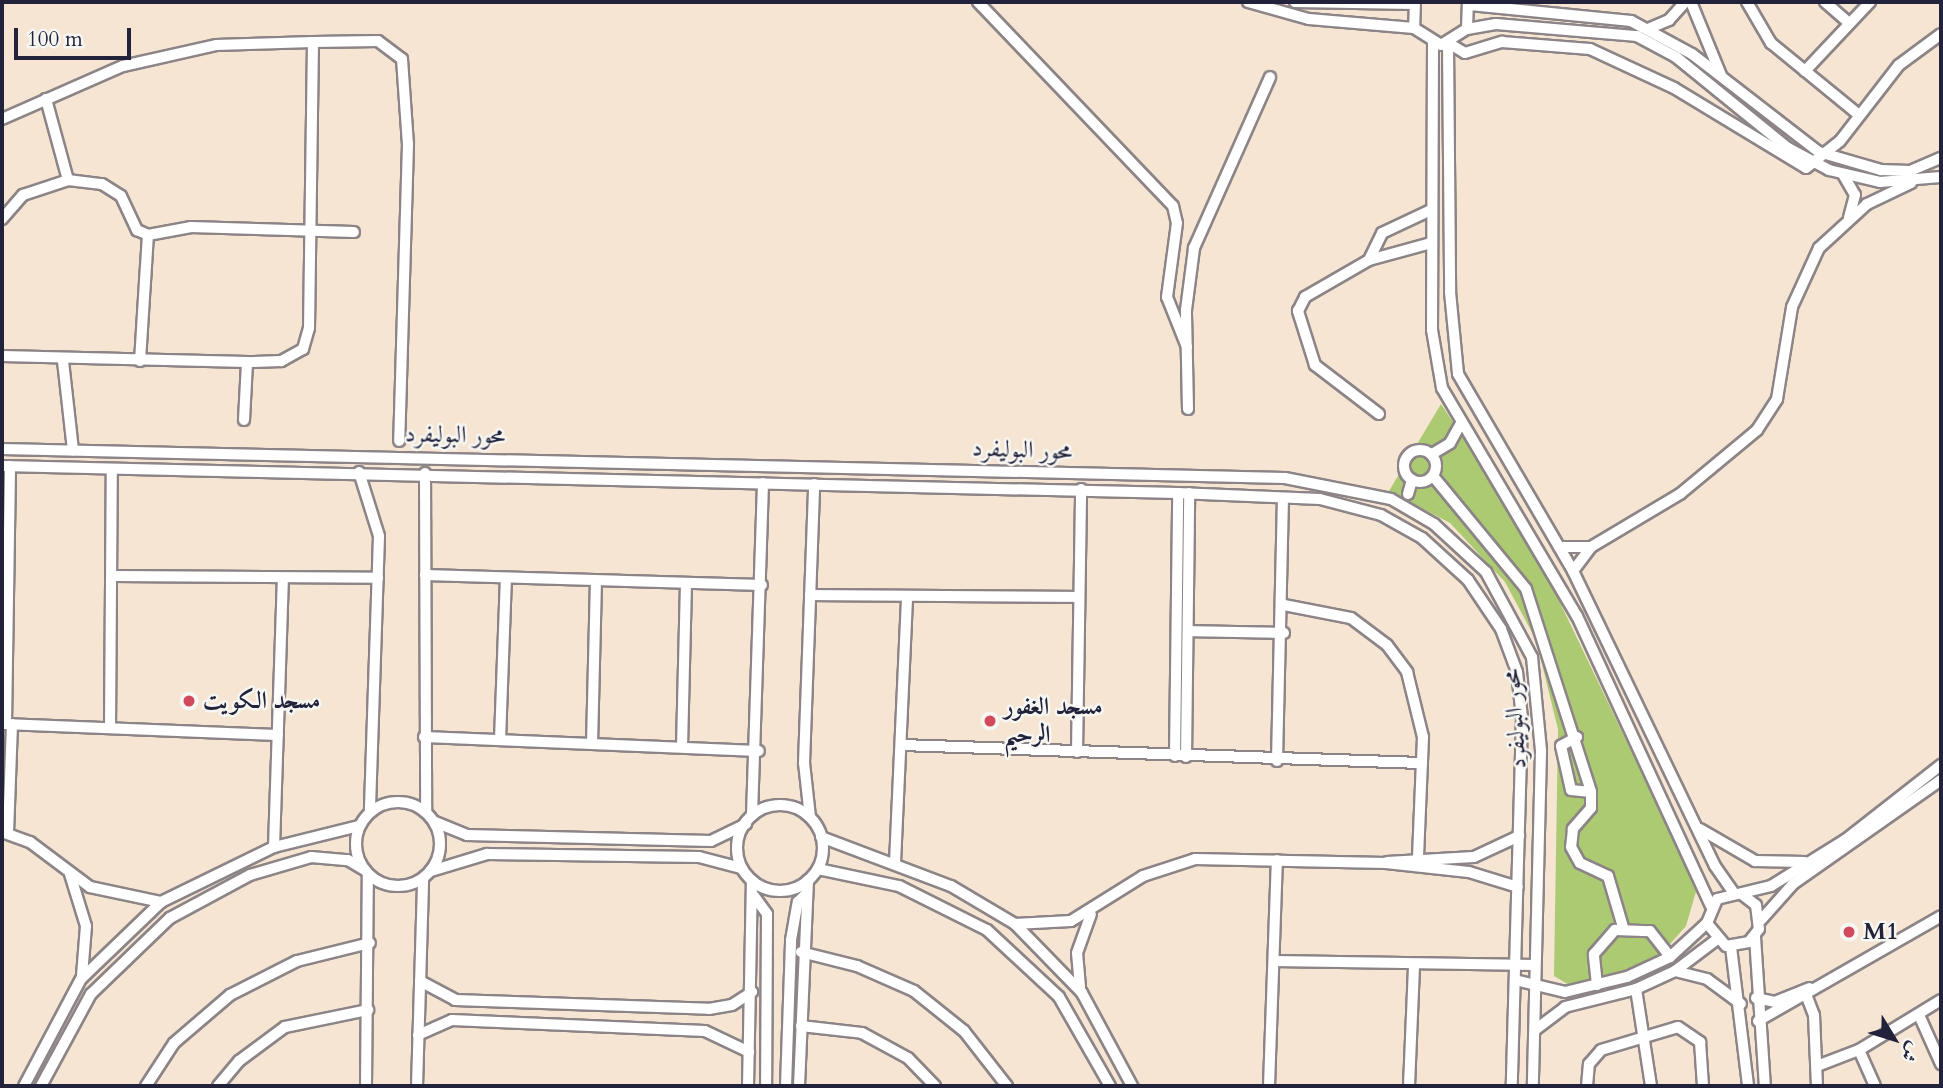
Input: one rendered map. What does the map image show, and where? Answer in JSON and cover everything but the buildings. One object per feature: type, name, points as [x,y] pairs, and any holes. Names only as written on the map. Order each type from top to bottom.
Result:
[{"type":"street","points":[[978,2],[1173,206],[1177,223],[1167,297],[1187,347]]},
{"type":"street","points":[[1248,2],[1309,19],[1415,28],[1433,44],[1449,44],[1465,53],[1502,42],[1590,49],[1674,88],[1802,167],[1814,163],[1819,152],[1843,137],[1899,65],[1941,34]]},
{"type":"street","points":[[1295,2],[1414,3],[1415,28]]},
{"type":"street","points":[[1650,28],[1670,20],[1685,2]]},
{"type":"street","points":[[1691,2],[1723,79]]},
{"type":"street","points":[[1747,2],[1771,43],[1859,115]]},
{"type":"street","points":[[1825,2],[1848,22]]},
{"type":"street","points":[[1805,71],[1848,22],[1870,2]]},
{"type":"street","points":[[1468,29],[1469,4],[1650,28],[1819,152],[1838,160],[1897,171],[1941,158]]},
{"type":"street","points":[[1449,44],[1468,29],[1496,24],[1637,36],[1676,57],[1814,163],[1843,175],[1911,183]]},
{"type":"street","points":[[2,356],[140,361],[247,362],[290,359],[307,341],[313,42]]},
{"type":"street","points":[[2,119],[123,66],[216,45],[385,42],[404,66],[399,441]]},
{"type":"street","points":[[1433,44],[1430,81],[1434,352],[1460,425],[1577,616],[1711,906],[1707,923],[1670,957],[1597,985],[1558,992],[1535,982],[1515,981]]},
{"type":"street","points":[[1449,44],[1450,292],[1458,374],[1573,570],[1696,826],[1739,894],[1756,905],[1760,921]]},
{"type":"street","points":[[1188,409],[1187,347],[1194,248],[1270,77]]},
{"type":"street","points":[[1430,81],[1449,81]]},
{"type":"street","points":[[46,99],[68,180]]},
{"type":"street","points":[[1838,160],[1843,137]]},
{"type":"street","points":[[1843,175],[1855,195],[1849,217]]},
{"type":"street","points":[[1573,570],[1591,547],[1680,494],[1762,424],[1777,399],[1803,276],[1819,248],[1849,217],[1911,183],[1941,177]]},
{"type":"street","points":[[2,219],[23,195],[68,180],[102,184],[121,196],[137,230],[148,235],[191,227],[354,232]]},
{"type":"street","points":[[1369,260],[1382,233],[1431,210]]},
{"type":"street","points":[[140,361],[148,235]]},
{"type":"street","points":[[1379,414],[1315,365],[1298,318],[1306,297],[1369,260],[1431,243]]},
{"type":"street","points":[[63,360],[73,450]]},
{"type":"street","points":[[244,420],[247,362]]},
{"type":"street","points":[[1412,480],[1405,472],[1408,456],[1417,450],[1432,454],[1450,443],[1460,425]]},
{"type":"street","points":[[1450,443],[1472,443]]},
{"type":"street","name":"محور البوليفرد","points":[[2,449],[1272,478],[1374,492],[1418,514],[1463,548],[1506,600],[1532,657],[1541,751],[1533,1086]]},
{"type":"street","points":[[1432,454],[1433,476],[1485,532],[1526,589],[1577,737],[1591,792],[1591,808],[1573,828],[1571,847],[1580,863],[1608,876],[1623,927]]},
{"type":"street","points":[[6,466],[5,832],[70,874],[112,896],[161,902]]},
{"type":"street","name":"محور البوليفرد","points":[[6,466],[112,471],[425,473],[1189,493],[1343,503],[1396,522],[1447,558],[1486,604],[1507,643],[1520,687],[1512,1086]]},
{"type":"street","points":[[110,728],[114,576],[112,471]]},
{"type":"street","points":[[359,472],[377,523],[378,578],[370,812]]},
{"type":"street","points":[[425,473],[426,811]]},
{"type":"street","points":[[1412,480],[1433,476]]},
{"type":"street","points":[[1408,494],[1412,480]]},
{"type":"street","points":[[763,483],[759,751],[749,820],[737,845],[741,868],[752,881],[776,891],[808,880],[818,869],[821,837],[810,817],[804,763],[814,484]]},
{"type":"street","points":[[1077,752],[1081,489]]},
{"type":"street","points":[[1175,756],[1178,493]]},
{"type":"street","points":[[1186,757],[1189,493]]},
{"type":"street","points":[[1278,761],[1284,633],[1283,498]]},
{"type":"street","points":[[1559,547],[1591,547]]},
{"type":"street","points":[[425,575],[762,585]]},
{"type":"street","points":[[114,576],[283,581],[378,578]]},
{"type":"street","points":[[500,740],[506,578]]},
{"type":"street","points":[[274,846],[283,581]]},
{"type":"street","points":[[592,744],[596,582]]},
{"type":"street","points":[[682,747],[687,584]]},
{"type":"street","points":[[810,594],[1079,597]]},
{"type":"street","points":[[895,863],[907,596]]},
{"type":"street","points":[[1284,605],[1351,618],[1387,645],[1419,703],[1422,763],[1418,858]]},
{"type":"street","points":[[1188,631],[1284,633]]},
{"type":"street","points":[[6,724],[278,735]]},
{"type":"street","points":[[425,737],[759,751]]},
{"type":"street","points":[[1577,737],[1560,746],[1568,780],[1574,794],[1591,792]]},
{"type":"street","points":[[901,744],[1278,761],[1422,763]]},
{"type":"street","points":[[1711,906],[1809,862],[1941,767]]},
{"type":"street","points":[[1765,1086],[1756,999],[1755,936],[1760,921],[1793,884],[1941,780]]},
{"type":"street","points":[[366,1086],[370,943],[365,872],[355,848],[359,826],[370,812],[404,802],[426,811],[435,822],[467,835],[711,841],[749,820],[786,806],[810,817]]},
{"type":"street","points":[[417,1086],[419,981],[427,875],[440,853],[435,822]]},
{"type":"street","points":[[24,1086],[81,979],[161,902],[274,846],[359,826]]},
{"type":"street","points":[[1696,826],[1755,861],[1809,862]]},
{"type":"street","points":[[1386,863],[1418,858],[1474,857],[1519,836]]},
{"type":"street","points":[[821,837],[951,886],[1015,924],[1082,993],[1132,1086]]},
{"type":"street","points":[[41,1086],[91,995],[170,918],[250,875],[311,857],[348,860],[365,872],[401,887],[487,854],[699,857],[741,868]]},
{"type":"street","points":[[1015,924],[1053,925],[1091,914],[1168,866],[1277,860],[1386,863],[1476,873],[1518,887]]},
{"type":"street","points":[[1269,1086],[1277,860]]},
{"type":"street","points":[[818,869],[899,886],[987,930],[1059,997],[1110,1086]]},
{"type":"street","points":[[70,874],[86,926],[81,979]]},
{"type":"street","points":[[799,1086],[802,952],[808,880]]},
{"type":"street","points":[[748,1086],[754,895],[752,881]]},
{"type":"street","points":[[786,1086],[791,940],[798,902],[807,893]]},
{"type":"street","points":[[754,895],[767,914],[766,1086]]},
{"type":"street","points":[[1756,999],[1775,1002],[1808,989],[1941,908]]},
{"type":"street","points":[[1082,993],[1077,953],[1091,914]]},
{"type":"street","points":[[1758,1021],[1807,997],[1941,915]]},
{"type":"street","points":[[1707,923],[1716,940],[1731,947],[1755,936]]},
{"type":"street","points":[[1597,985],[1597,946],[1623,927],[1650,931],[1670,957]]},
{"type":"street","points":[[1535,1030],[1550,1016],[1582,1003],[1636,989],[1675,971],[1716,940]]},
{"type":"street","points":[[146,1086],[174,1043],[230,995],[297,961],[370,943]]},
{"type":"street","points":[[1731,947],[1741,1004],[1748,1086]]},
{"type":"street","points":[[802,952],[857,966],[914,991],[964,1031],[1007,1086]]},
{"type":"street","points":[[1274,961],[1414,966],[1535,965]]},
{"type":"street","points":[[1409,1086],[1414,966]]},
{"type":"street","points":[[1675,971],[1713,982],[1741,1004]]},
{"type":"street","points":[[419,981],[455,1000],[709,1009],[732,1005],[752,992]]},
{"type":"street","points":[[1636,989],[1647,1034],[1651,1086]]},
{"type":"street","points":[[1579,990],[1582,1003]]},
{"type":"street","points":[[1807,997],[1817,1066],[1817,1086]]},
{"type":"street","points":[[1817,1066],[1859,1050],[1941,1000]]},
{"type":"street","points":[[218,1086],[239,1061],[285,1027],[368,1010]]},
{"type":"street","points":[[1919,1015],[1941,1064]]},
{"type":"street","points":[[418,1035],[452,1020],[705,1031],[749,1052]]},
{"type":"street","points":[[801,1026],[862,1033],[908,1058],[934,1086]]},
{"type":"street","points":[[1587,1086],[1597,1053],[1647,1034],[1678,1027],[1695,1035],[1703,1086]]},
{"type":"street","points":[[1859,1050],[1875,1086]]},
{"type":"street","points":[[1747,1066],[1764,1064]]},
{"type":"green space","points":[[1441,404],[1527,534],[1697,888],[1686,926],[1648,969],[1581,992],[1554,976],[1558,729],[1536,640],[1505,582],[1450,523],[1389,491]]},
{"type":"place","name":"مسجد الكويت","points":[[189,701]]},
{"type":"place","name":"مسجد الغفور الرحيم","points":[[990,721]]},
{"type":"place","name":"M1","points":[[1849,932]]}]
